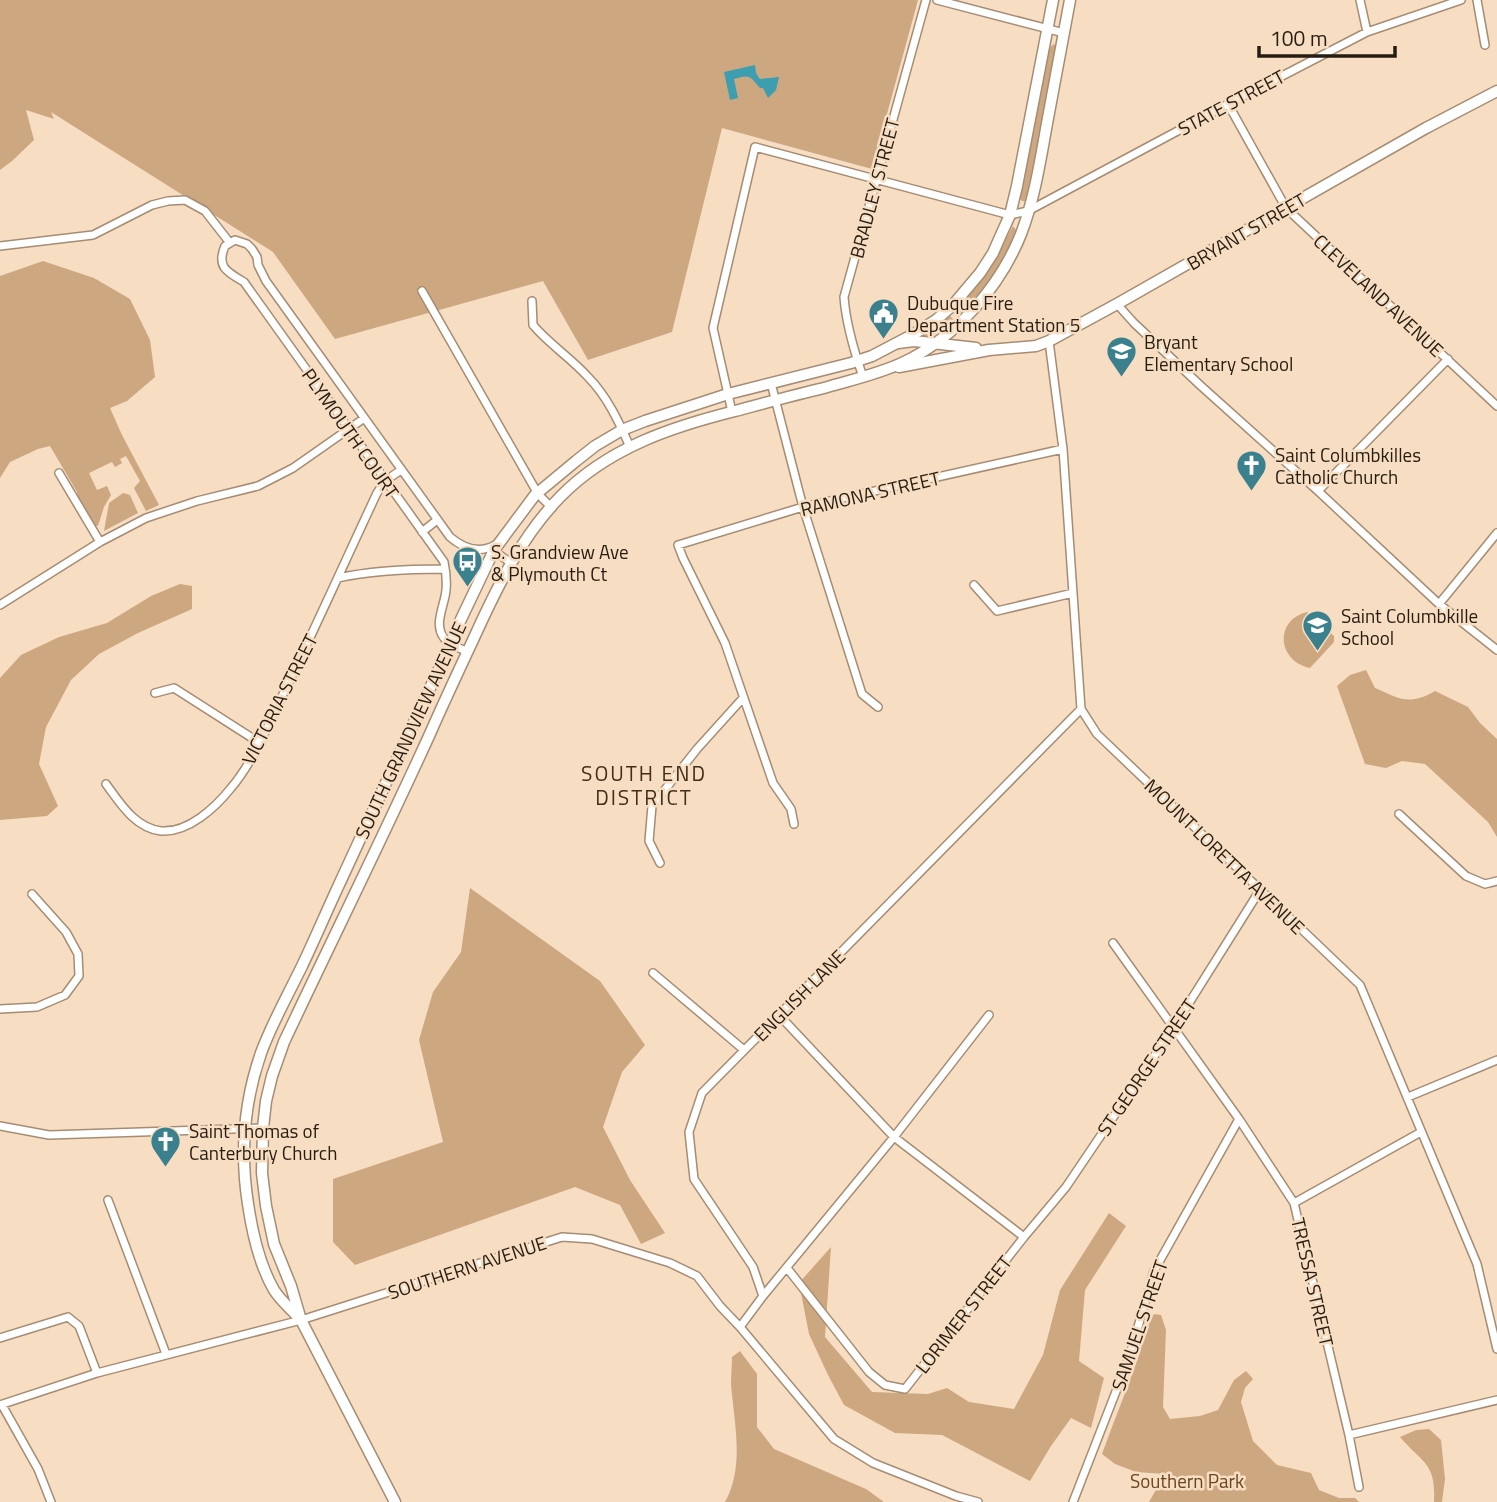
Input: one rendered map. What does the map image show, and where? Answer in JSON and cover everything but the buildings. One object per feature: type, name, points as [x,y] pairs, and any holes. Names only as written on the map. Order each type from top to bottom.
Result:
[{"type":"main road","name":"SOUTH GRANDVIEW AVENUE","points":[[300,1320],[275,1292],[256,1242],[249,1213],[244,1181],[248,1101],[273,1024],[303,964],[448,642],[495,547],[538,494],[596,446],[622,430],[728,394],[872,356],[936,320],[966,291],[993,253],[1010,215],[1053,0]]},
{"type":"main road","name":"SOUTH GRANDVIEW AVENUE","points":[[396,1502],[300,1320],[291,1286],[274,1244],[265,1206],[262,1173],[263,1128],[272,1076],[284,1042],[495,592],[526,539],[558,499],[588,473],[617,453],[643,440],[704,419],[863,377],[905,361],[958,324],[985,296],[1020,235],[1028,211],[1070,0]]},
{"type":"main road","name":"BRYANT STREET","points":[[989,350],[1036,346],[1049,341],[1426,128],[1497,91]]},
{"type":"main road","points":[[958,324],[957,340],[965,347]]},
{"type":"main road","points":[[898,343],[908,341],[989,350]]},
{"type":"main road","points":[[883,370],[989,350]]},
{"type":"main road","points":[[303,964],[318,971]]},
{"type":"street","name":"BRADLEY STREET","points":[[863,377],[844,297],[926,0]]},
{"type":"street","points":[[937,0],[1064,33]]},
{"type":"street","points":[[1360,0],[1367,32]]},
{"type":"street","name":"STATE STREET","points":[[1010,215],[1028,211],[1367,32],[1461,0]]},
{"type":"street","points":[[1477,0],[1485,45]]},
{"type":"street","name":"CLEVELAND AVENUE","points":[[1228,104],[1286,208],[1497,406]]},
{"type":"street","points":[[733,411],[713,328],[755,147],[1010,215]]},
{"type":"street","name":"PLYMOUTH COURT","points":[[0,246],[93,235],[152,205],[185,200],[205,211],[230,243]]},
{"type":"street","name":"PLYMOUTH COURT","points":[[445,569],[444,562],[244,282],[223,267],[221,260],[225,246],[235,240],[242,241],[252,249],[266,281],[450,537],[459,545],[470,549],[495,547]]},
{"type":"street","points":[[422,291],[538,494],[552,508]]},
{"type":"street","points":[[532,301],[533,325],[590,379],[609,404],[630,447]]},
{"type":"street","points":[[1117,304],[1192,378],[1439,604],[1497,650]]},
{"type":"street","points":[[1049,341],[1063,449],[1081,709]]},
{"type":"street","points":[[1318,491],[1448,359]]},
{"type":"street","points":[[771,383],[803,507],[862,694],[878,706]]},
{"type":"street","points":[[1489,399],[1497,392]]},
{"type":"street","points":[[0,605],[100,542],[156,514],[258,486],[293,468],[363,419]]},
{"type":"street","name":"RAMONA STREET","points":[[743,698],[725,643],[678,545],[803,507],[1063,449]]},
{"type":"street","points":[[373,464],[377,493]]},
{"type":"street","name":"VICTORIA STREET","points":[[106,784],[129,814],[147,827],[160,831],[191,824],[232,788],[260,743],[377,493],[385,481],[401,470]]},
{"type":"street","points":[[59,473],[100,542]]},
{"type":"street","points":[[422,532],[437,520]]},
{"type":"street","points":[[1439,604],[1497,533]]},
{"type":"street","points":[[495,547],[511,563]]},
{"type":"street","points":[[338,578],[371,572],[445,569],[446,594],[439,618],[443,638],[468,652]]},
{"type":"street","points":[[974,585],[997,611],[1073,593]]},
{"type":"street","points":[[155,693],[174,688],[260,743]]},
{"type":"street","points":[[660,863],[649,841],[652,806],[697,749],[743,698],[773,783],[791,809],[794,824]]},
{"type":"street","name":"MOUNT LORETTA AVENUE","points":[[1081,709],[1097,734],[1360,985],[1477,1264],[1497,1349]]},
{"type":"street","name":"ENGLISH LANE","points":[[763,1296],[753,1267],[694,1179],[689,1132],[702,1093],[1081,709]]},
{"type":"street","points":[[1399,814],[1466,876],[1485,884],[1497,881]]},
{"type":"street","name":"ST GEORGE STREET","points":[[1024,1237],[1066,1187],[1174,1027],[1260,890]]},
{"type":"street","points":[[0,1009],[37,1007],[65,995],[79,976],[78,954],[66,932],[32,894]]},
{"type":"street","name":"TRESSA STREET","points":[[1114,943],[1239,1119],[1294,1203],[1359,1487]]},
{"type":"street","points":[[653,974],[744,1050]]},
{"type":"street","points":[[779,1015],[894,1137],[1024,1237]]},
{"type":"street","points":[[740,1327],[989,1015]]},
{"type":"street","points":[[1408,1097],[1497,1060]]},
{"type":"street","name":"SAMUEL STREET","points":[[1073,1502],[1129,1358],[1154,1271],[1239,1119]]},
{"type":"street","points":[[0,1126],[49,1135],[263,1128]]},
{"type":"street","points":[[1294,1203],[1421,1132]]},
{"type":"street","points":[[108,1200],[166,1354]]},
{"type":"street","name":"SOUTHERN AVENUE","points":[[1,1405],[97,1373],[300,1320],[562,1237],[593,1239],[670,1263],[697,1276],[834,1439],[873,1463],[978,1502]]},
{"type":"street","name":"LORIMER STREET","points":[[787,1268],[869,1371],[885,1385],[905,1389],[1024,1237]]},
{"type":"street","points":[[0,1338],[68,1317],[79,1326],[97,1373]]},
{"type":"street","points":[[1349,1435],[1497,1400]]},
{"type":"street","points":[[1,1405],[38,1469],[51,1502]]},
{"type":"green space","points":[[0,0],[918,0],[872,169],[722,128],[672,332],[588,360],[543,281],[335,339],[273,252],[51,112],[54,119],[26,110],[34,140],[0,170]]},
{"type":"green space","points":[[1054,44],[1056,49],[1028,192],[1025,201],[1022,201],[1020,199],[1049,48]]},
{"type":"green space","points":[[1013,226],[1016,230],[999,266],[975,298],[957,316],[952,312],[979,283]]},
{"type":"green space","points":[[43,261],[94,278],[130,299],[150,340],[155,377],[127,401],[110,408],[159,505],[146,511],[134,488],[140,481],[126,456],[120,459],[122,463],[115,467],[112,462],[89,473],[97,490],[107,486],[111,495],[98,526],[92,525],[78,500],[77,492],[50,446],[10,462],[0,478],[0,276]]},
{"type":"green space","points":[[949,315],[954,320],[942,330],[920,338]]},
{"type":"green space","points":[[123,493],[130,495],[138,513],[104,531],[109,503]]},
{"type":"green space","points":[[180,584],[192,586],[192,609],[99,654],[71,680],[46,727],[39,764],[58,806],[47,816],[0,820],[0,678],[21,655],[59,637],[107,623],[151,596]]},
{"type":"green space","points":[[1307,612],[1334,636],[1334,642],[1310,668],[1291,657],[1284,640],[1289,623],[1296,616]]},
{"type":"green space","points":[[1366,670],[1375,688],[1398,698],[1411,700],[1435,691],[1468,707],[1497,739],[1497,837],[1488,822],[1425,764],[1402,761],[1386,768],[1365,764],[1337,686],[1350,675]]},
{"type":"green space","points":[[470,888],[600,981],[645,1045],[622,1072],[603,1127],[630,1180],[665,1233],[641,1244],[620,1205],[575,1187],[355,1265],[333,1242],[333,1179],[443,1142],[419,1040],[433,992],[461,952]]},
{"type":"green space","points":[[1109,1213],[1126,1226],[1085,1290],[1079,1361],[1104,1378],[1091,1428],[1071,1418],[1030,1481],[942,1435],[895,1433],[844,1405],[809,1334],[799,1283],[831,1247],[825,1337],[872,1392],[928,1394],[947,1388],[969,1402],[1014,1409],[1043,1355],[1060,1290]]},
{"type":"green space","name":"Southern Park","points":[[1154,1314],[1161,1315],[1166,1330],[1163,1407],[1170,1419],[1200,1416],[1218,1410],[1234,1380],[1246,1371],[1253,1379],[1245,1388],[1241,1402],[1253,1441],[1277,1465],[1311,1473],[1319,1490],[1339,1498],[1355,1498],[1359,1502],[1149,1502],[1165,1474],[1136,1472],[1115,1464],[1102,1454]]},
{"type":"green space","points":[[740,1351],[757,1374],[757,1427],[774,1449],[866,1489],[884,1502],[725,1502],[735,1474],[737,1444],[731,1384],[732,1357]]},
{"type":"green space","points":[[1429,1429],[1441,1440],[1445,1479],[1442,1502],[1434,1502],[1430,1471],[1400,1437],[1416,1430]]},
{"type":"water","points":[[755,65],[760,79],[779,77],[776,90],[768,98],[763,88],[752,79],[747,76],[739,77],[734,79],[738,98],[730,100],[724,72]]},
{"type":"place","name":"Dubuque Fire Department Station 5","points":[[884,340]]},
{"type":"place","name":"Bryant Elementary School","points":[[1121,379]]},
{"type":"place","name":"Saint Columbkilles Catholic Church","points":[[1252,492]]},
{"type":"place","name":"S. Grandview Ave & Plymouth Ct","points":[[468,589]]},
{"type":"place","name":"Saint Columbkille School","points":[[1318,653]]},
{"type":"place","name":"Saint Thomas of Canterbury Church","points":[[166,1168]]},
{"type":"district","name":"SOUTH END DISTRICT","points":[[644,785]]}]
